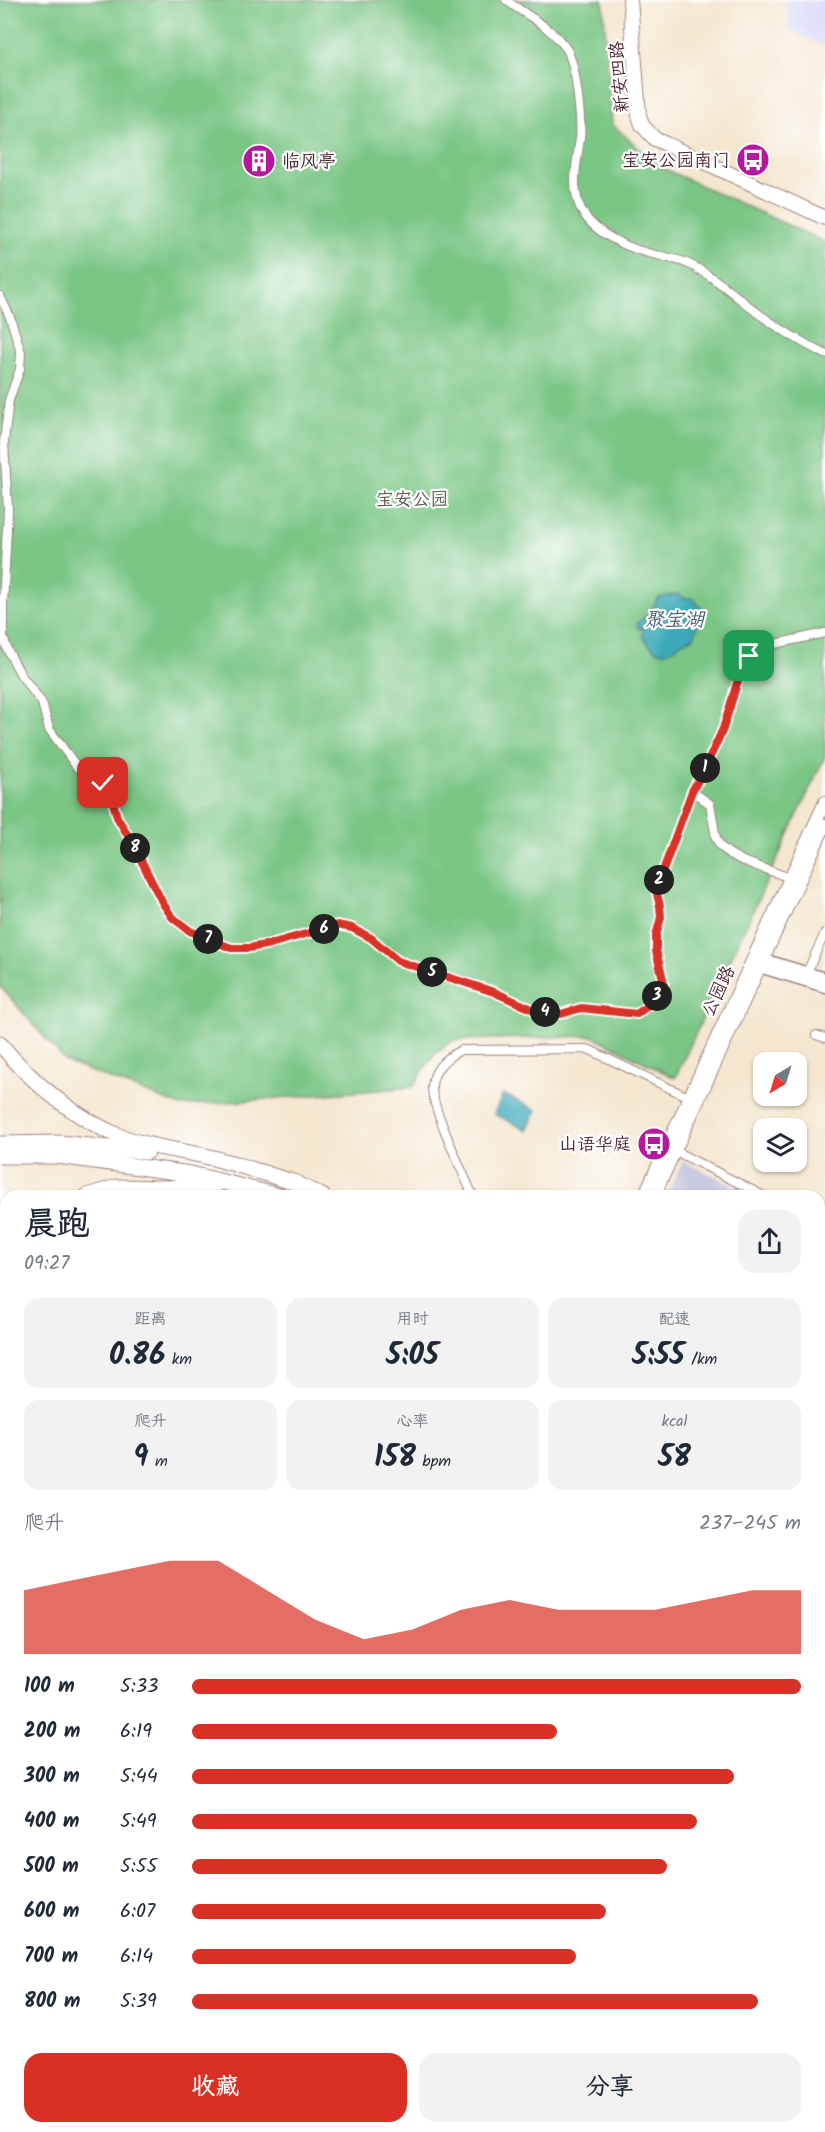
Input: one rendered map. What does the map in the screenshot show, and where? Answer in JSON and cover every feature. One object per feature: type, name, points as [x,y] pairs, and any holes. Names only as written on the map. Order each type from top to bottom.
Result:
[{"type":"highway","points":[[0,1044],[39,1086],[118,1135],[141,1143],[213,1158],[296,1183]]},
{"type":"highway","points":[[0,1144],[60,1143],[259,1190]]},
{"type":"highway","points":[[0,1156],[100,1154],[213,1158]]},
{"type":"highway","points":[[106,1190],[116,1187],[168,1188],[236,1183]]},
{"type":"main road","name":"新安四路","points":[[630,0],[639,116],[648,133],[655,140],[825,218]]},
{"type":"main road","name":"新安四路","points":[[639,0],[648,113],[654,126],[660,131],[825,208]]},
{"type":"main road","name":"公园路","points":[[758,962],[790,878],[825,802]]},
{"type":"main road","name":"公园路","points":[[647,1190],[825,825]]},
{"type":"main road","name":"公园路","points":[[657,1190],[675,1151],[693,1099]]},
{"type":"main road","points":[[296,1183],[312,1190]]},
{"type":"street","points":[[506,0],[547,28],[561,42],[570,56],[581,136],[575,187],[578,203],[585,217],[615,240],[646,252],[683,262],[707,276],[799,341],[825,354]]},
{"type":"street","points":[[0,296],[10,317],[21,352],[20,369],[9,400],[3,442],[8,509],[3,637],[21,675],[42,703],[49,729],[77,767],[103,783],[110,791],[117,817],[172,917],[190,931],[231,948],[249,948],[270,944],[337,925],[352,928],[371,938],[398,961],[486,989],[534,1010],[561,1014],[581,1008],[637,1014],[656,999],[664,983],[656,951],[656,936],[661,917],[656,890],[692,791],[723,729],[743,664],[749,656],[766,646],[825,633]]},
{"type":"street","points":[[692,791],[710,804],[716,838],[730,854],[790,878]]},
{"type":"street","points":[[807,972],[825,933]]},
{"type":"street","points":[[758,962],[825,978]]},
{"type":"street","points":[[758,962],[825,987]]},
{"type":"street","points":[[470,1190],[435,1104],[432,1085],[439,1067],[448,1056],[461,1050],[588,1049],[693,1099]]},
{"type":"street","points":[[675,1151],[752,1190]]},
{"type":"shaded area","points":[[786,0],[825,0],[825,47],[789,29]]},
{"type":"shaded area","points":[[683,1161],[743,1190],[669,1190]]},
{"type":"green space","name":"宝安公园","points":[[0,0],[603,0],[612,124],[658,166],[825,242],[825,756],[675,1078],[593,1036],[454,1040],[433,1055],[413,1087],[181,1106],[66,1062],[0,986]]},
{"type":"water","name":"聚宝湖","points":[[678,594],[684,598],[692,598],[702,608],[694,637],[668,651],[655,650],[642,635],[644,632],[642,628],[639,629],[637,623],[650,613],[658,598]]},
{"type":"water","points":[[503,1094],[537,1110],[527,1130],[494,1114]]},
{"type":"place","name":"宝安公园南门","points":[[753,160]]},
{"type":"place","name":"临风亭","points":[[259,161]]},
{"type":"place","name":"山语华庭","points":[[654,1144]]},
{"type":"route","points":[[103,783],[110,791],[117,817],[162,902],[172,917],[190,931],[231,948],[249,948],[337,925],[352,928],[371,938],[398,961],[470,983],[534,1010],[561,1014],[581,1008],[637,1014],[656,999],[664,983],[656,951],[656,936],[661,917],[656,890],[692,791],[723,729],[743,664],[749,656]]}]
